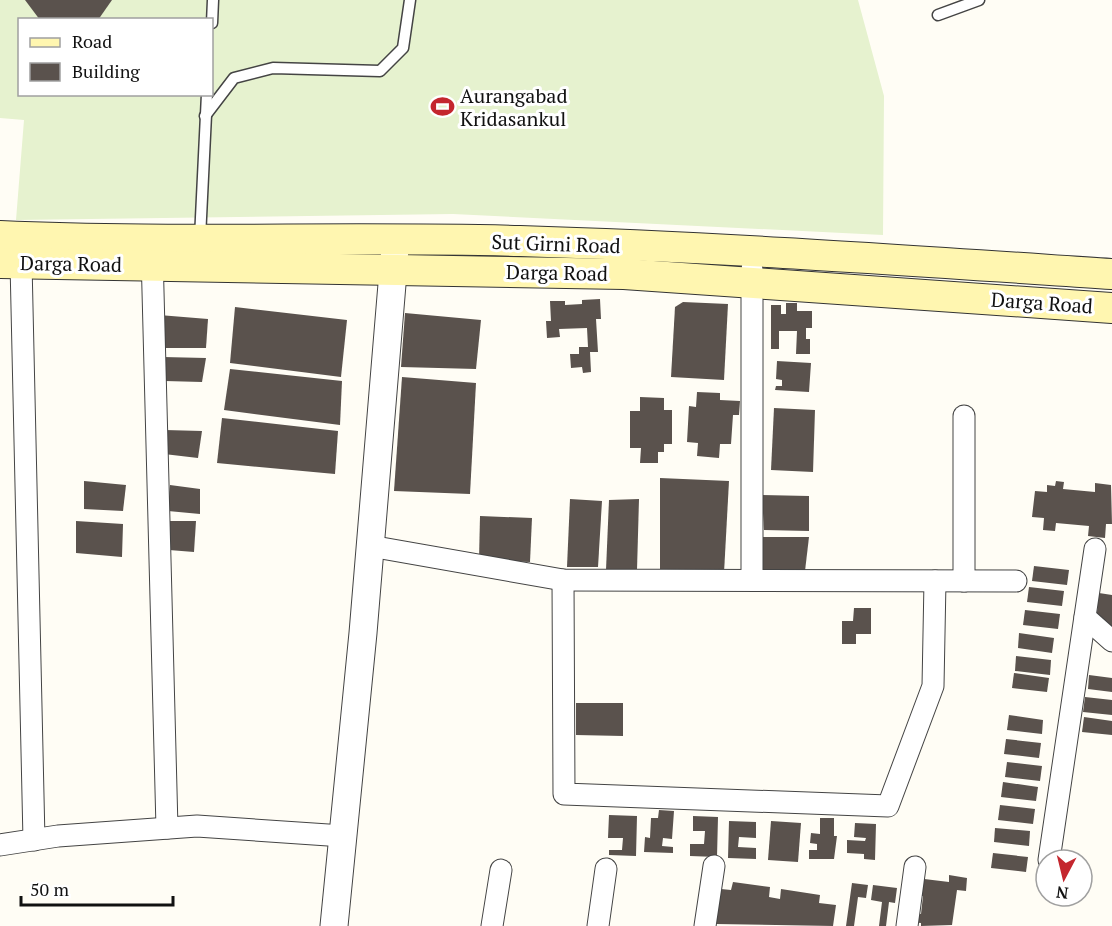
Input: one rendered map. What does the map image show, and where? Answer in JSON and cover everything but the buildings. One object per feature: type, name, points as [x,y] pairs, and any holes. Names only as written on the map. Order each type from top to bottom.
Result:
[{"type":"main road","points":[[0,236],[152,253]]},
{"type":"main road","name":"Sut Girni Road","points":[[200,254],[395,241],[519,241],[752,252],[1112,274]]},
{"type":"main road","name":"Darga Road","points":[[11,263],[152,253],[200,254],[393,270],[624,274],[1112,308]]},
{"type":"street","points":[[334,926],[370,546],[395,241]]},
{"type":"street","points":[[752,252],[752,580]]},
{"type":"street","points":[[152,253],[167,828]]},
{"type":"street","points":[[11,263],[34,840]]},
{"type":"street","points":[[964,416],[964,581]]},
{"type":"street","points":[[370,546],[563,580],[1016,581]]},
{"type":"street","points":[[1051,848],[1095,549]]},
{"type":"street","points":[[563,580],[564,794],[888,806],[933,686],[935,581]]},
{"type":"street","points":[[1085,617],[1112,641]]},
{"type":"street","points":[[0,845],[197,826],[343,836]]},
{"type":"street","points":[[705,926],[714,866]]},
{"type":"street","points":[[907,926],[915,867]]},
{"type":"street","points":[[598,926],[606,868]]},
{"type":"street","points":[[492,926],[501,870]]},
{"type":"lane","points":[[212,18],[213,0]]},
{"type":"lane","points":[[205,116],[234,78],[263,70],[273,68],[380,71],[404,48],[410,0]]},
{"type":"lane","points":[[938,15],[978,0]]},
{"type":"lane","points":[[200,254],[207,96]]},
{"type":"green space","name":"Aurangabad Kridasankul","points":[[0,0],[858,0],[884,96],[883,235],[453,214],[16,220],[24,120],[0,118]]},
{"type":"place","name":"Aurangabad Kridasankul","points":[[442,107]]}]
